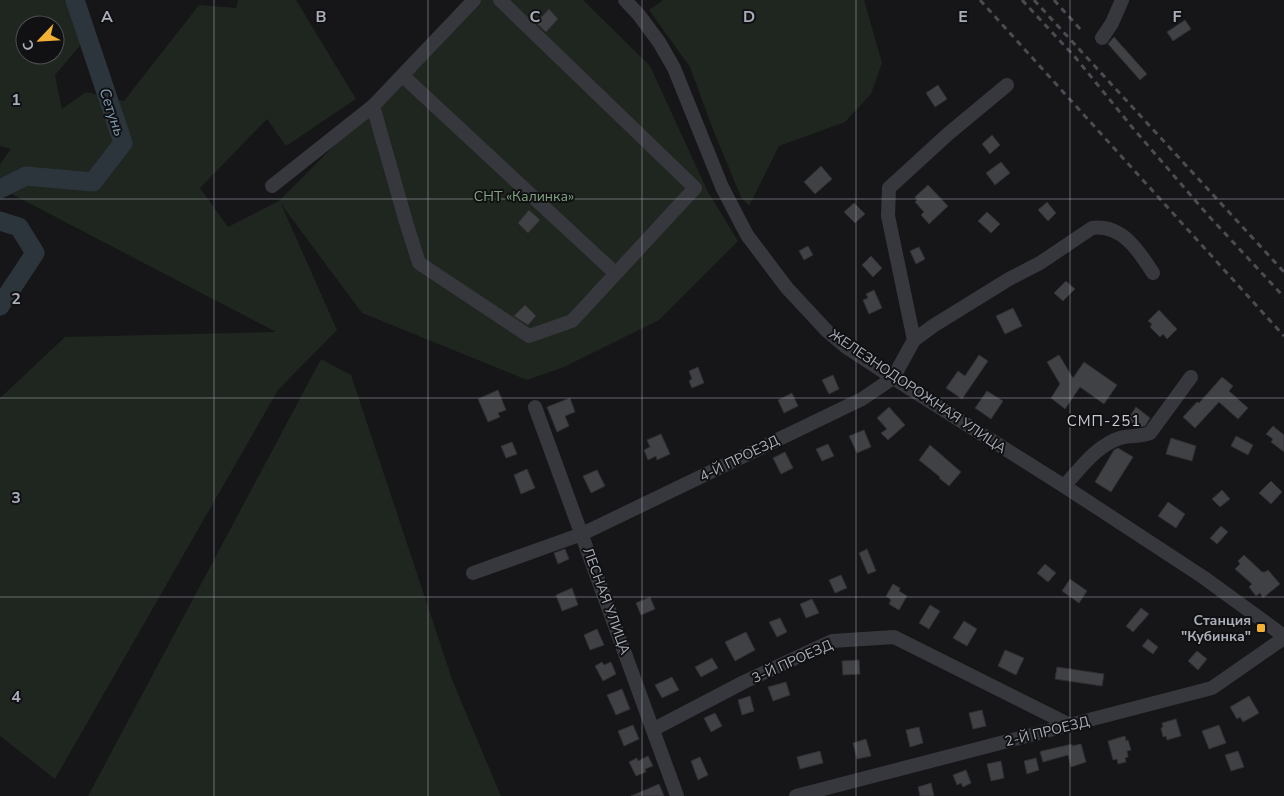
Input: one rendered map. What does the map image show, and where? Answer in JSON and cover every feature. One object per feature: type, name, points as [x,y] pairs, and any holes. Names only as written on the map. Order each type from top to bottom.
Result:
[{"type":"street","points":[[272,186],[373,106],[404,76],[474,0]]},
{"type":"street","points":[[373,106],[419,263],[529,336],[572,321],[695,188],[500,0]]},
{"type":"street","name":"ЖЕЛЕЗНОДОРОЖНАЯ УЛИЦА","points":[[625,0],[659,42],[674,68],[722,187],[747,236],[787,288],[827,331],[846,347],[893,378],[1203,577],[1284,637]]},
{"type":"street","points":[[1102,38],[1112,23],[1122,0]]},
{"type":"street","points":[[404,76],[615,273]]},
{"type":"street","points":[[914,340],[888,216],[889,188],[1007,85]]},
{"type":"street","points":[[893,378],[914,340],[932,326],[1002,283],[1040,263],[1092,228],[1100,227],[1127,238],[1138,249],[1153,273]]},
{"type":"street","name":"4-Й ПРОЕЗД","points":[[473,573],[582,534],[862,399],[893,378]]},
{"type":"street","points":[[1064,486],[1106,444],[1125,436],[1150,434],[1191,378]]},
{"type":"street","name":"ЛЕСНАЯ УЛИЦА","points":[[535,407],[654,728],[677,796]]},
{"type":"street","name":"3-Й ПРОЕЗД","points":[[654,728],[744,682],[832,641],[894,637],[1070,726]]},
{"type":"street","name":"2-Й ПРОЕЗД","points":[[796,796],[1212,688],[1284,637]]},
{"type":"green space","name":"СНТ «Калинка»","points":[[0,0],[84,0],[79,14],[83,42],[65,63],[65,15],[15,15],[15,65],[63,65],[55,75],[62,109],[86,92],[124,101],[199,5],[236,8],[238,0],[296,0],[356,99],[286,146],[267,119],[200,188],[228,227],[279,201],[479,0],[583,0],[650,66],[708,192],[738,241],[659,320],[564,367],[527,380],[362,313],[281,204],[337,330],[278,390],[55,779],[0,736],[0,398],[65,337],[276,332],[0,188],[0,164],[11,149],[0,146]]},
{"type":"green space","points":[[663,0],[864,0],[882,63],[871,94],[845,122],[779,146],[749,206],[741,197],[690,67],[649,10]]},
{"type":"green space","points":[[321,359],[351,375],[453,682],[501,796],[88,796]]},
{"type":"building","points":[[549,9],[558,19],[546,32],[536,23]]},
{"type":"building","points":[[1185,20],[1191,29],[1173,41],[1167,32]]},
{"type":"building","points":[[1114,37],[1147,74],[1140,80],[1108,44]]},
{"type":"building","points":[[938,85],[947,99],[935,107],[926,93]]},
{"type":"building","points":[[992,135],[1000,145],[990,154],[982,144]]},
{"type":"building","points":[[1001,162],[1010,173],[995,185],[986,173]]},
{"type":"building","points":[[821,166],[832,179],[815,194],[804,182]]},
{"type":"building","points":[[928,185],[948,206],[929,224],[921,215],[924,212],[915,202],[917,200],[915,197]]},
{"type":"building","points":[[1047,202],[1056,213],[1048,221],[1038,210]]},
{"type":"building","points":[[854,203],[865,214],[855,223],[844,212]]},
{"type":"building","points":[[529,210],[540,220],[528,233],[518,223]]},
{"type":"building","points":[[987,212],[1000,224],[991,233],[978,221]]},
{"type":"building","points":[[808,246],[813,255],[804,260],[799,251]]},
{"type":"building","points":[[919,247],[925,259],[916,264],[910,251]]},
{"type":"building","points":[[871,256],[882,268],[873,277],[862,265]]},
{"type":"building","points":[[1066,281],[1075,289],[1063,301],[1054,293]]},
{"type":"building","points":[[874,290],[882,308],[869,314],[863,300],[868,298],[866,294]]},
{"type":"building","points":[[525,305],[536,316],[528,325],[514,316]]},
{"type":"building","points":[[1013,308],[1022,326],[1005,334],[996,316]]},
{"type":"building","points":[[1159,310],[1177,329],[1167,339],[1163,334],[1160,337],[1150,327],[1152,324],[1148,321]]},
{"type":"building","points":[[979,355],[988,361],[962,399],[946,388],[958,371],[965,376]]},
{"type":"building","points":[[1059,355],[1073,378],[1084,362],[1117,385],[1104,404],[1080,387],[1065,409],[1051,398],[1060,384],[1047,362]]},
{"type":"building","points":[[698,367],[704,383],[692,388],[689,381],[692,379],[689,371]]},
{"type":"building","points":[[833,375],[839,389],[829,394],[822,380]]},
{"type":"building","points":[[1222,377],[1233,386],[1229,391],[1248,408],[1238,419],[1219,402],[1195,428],[1183,417],[1197,402],[1199,403]]},
{"type":"building","points":[[498,390],[506,410],[498,413],[500,417],[488,422],[478,399]]},
{"type":"building","points":[[987,391],[1003,401],[991,419],[975,408]]},
{"type":"building","points":[[792,393],[798,406],[784,413],[778,400]]},
{"type":"building","points":[[570,398],[575,412],[565,416],[569,426],[557,432],[547,407]]},
{"type":"building","points":[[889,407],[905,425],[888,440],[881,433],[887,429],[877,418]]},
{"type":"building","points":[[1136,407],[1150,418],[1145,426],[1138,427],[1128,419]]},
{"type":"building","points":[[1273,426],[1284,435],[1284,452],[1271,442],[1273,439],[1266,434]]},
{"type":"building","points":[[864,430],[871,447],[857,453],[849,436]]},
{"type":"building","points":[[661,434],[670,454],[657,460],[656,456],[648,460],[644,450],[650,447],[647,440]]},
{"type":"building","points":[[1236,436],[1253,445],[1248,455],[1231,446]]},
{"type":"building","points":[[1171,438],[1196,446],[1192,461],[1166,454]]},
{"type":"building","points":[[512,442],[517,454],[506,458],[501,446]]},
{"type":"building","points":[[828,444],[834,456],[822,461],[816,449]]},
{"type":"building","points":[[930,445],[961,472],[949,486],[919,460]]},
{"type":"building","points":[[1118,448],[1133,457],[1111,492],[1095,482],[1114,450]]},
{"type":"building","points":[[785,452],[793,468],[781,474],[773,458]]},
{"type":"building","points":[[527,469],[535,488],[521,494],[514,475]]},
{"type":"building","points":[[597,470],[605,486],[591,493],[583,476]]},
{"type":"building","points":[[1271,481],[1282,492],[1271,504],[1259,493]]},
{"type":"building","points":[[1222,490],[1230,499],[1220,507],[1212,499]]},
{"type":"building","points":[[1168,502],[1185,514],[1176,528],[1158,516]]},
{"type":"building","points":[[1221,526],[1228,532],[1217,544],[1210,538]]},
{"type":"building","points":[[565,549],[569,559],[558,564],[554,553]]},
{"type":"building","points":[[867,549],[876,571],[868,574],[859,553]]},
{"type":"building","points":[[1244,555],[1262,572],[1268,570],[1280,584],[1263,598],[1260,593],[1256,596],[1249,587],[1252,584],[1235,569],[1240,564],[1238,561]]},
{"type":"building","points":[[1045,564],[1056,573],[1048,582],[1037,573]]},
{"type":"building","points":[[841,575],[847,588],[835,593],[829,580]]},
{"type":"building","points":[[1070,579],[1087,591],[1079,603],[1062,591]]},
{"type":"building","points":[[893,584],[900,588],[899,591],[907,596],[899,610],[889,604],[891,600],[886,596]]},
{"type":"building","points":[[572,588],[578,605],[562,611],[556,595]]},
{"type":"building","points":[[650,597],[655,609],[641,615],[636,603]]},
{"type":"building","points":[[812,599],[819,613],[806,618],[800,604]]},
{"type":"building","points":[[930,605],[940,611],[929,629],[919,623]]},
{"type":"building","points":[[1141,608],[1149,614],[1133,632],[1126,626]]},
{"type":"building","points":[[780,618],[787,632],[777,637],[769,622]]},
{"type":"building","points":[[964,621],[977,629],[967,646],[953,638]]},
{"type":"building","points":[[597,629],[604,645],[590,650],[584,635]]},
{"type":"building","points":[[746,632],[755,650],[735,661],[725,642]]},
{"type":"building","points":[[1148,639],[1158,647],[1153,654],[1142,646]]},
{"type":"building","points":[[1005,650],[1024,658],[1016,675],[998,666]]},
{"type":"building","points":[[1197,651],[1207,659],[1198,670],[1188,661]]},
{"type":"building","points":[[712,658],[718,668],[701,677],[695,667]]},
{"type":"building","points":[[859,660],[860,674],[843,675],[842,661]]},
{"type":"building","points":[[602,662],[604,665],[611,662],[616,674],[603,681],[595,666]]},
{"type":"building","points":[[1057,667],[1104,674],[1102,686],[1055,679]]},
{"type":"building","points":[[672,677],[679,690],[662,698],[655,685]]},
{"type":"building","points":[[786,682],[790,695],[773,701],[768,687]]},
{"type":"building","points":[[622,689],[630,709],[616,715],[607,695]]},
{"type":"building","points":[[750,696],[754,711],[742,715],[738,700]]},
{"type":"building","points":[[1249,696],[1259,713],[1243,722],[1240,717],[1237,719],[1230,707]]},
{"type":"building","points":[[982,710],[986,726],[973,729],[969,713]]},
{"type":"building","points":[[715,713],[722,726],[711,732],[704,718]]},
{"type":"building","points":[[1176,719],[1181,736],[1167,740],[1166,736],[1163,737],[1162,723]]},
{"type":"building","points":[[633,725],[639,739],[624,746],[618,731]]},
{"type":"building","points":[[1219,725],[1226,743],[1209,749],[1202,731]]},
{"type":"building","points":[[919,727],[923,743],[910,747],[906,730]]},
{"type":"building","points":[[1125,736],[1131,750],[1127,751],[1128,757],[1125,758],[1126,762],[1118,764],[1117,759],[1113,760],[1108,741]]},
{"type":"building","points":[[866,739],[871,756],[857,759],[853,743]]},
{"type":"building","points":[[1072,744],[1072,746],[1081,744],[1086,762],[1071,767],[1068,755],[1043,762],[1040,752]]},
{"type":"building","points":[[820,751],[823,763],[800,769],[797,757]]},
{"type":"building","points":[[1238,751],[1244,767],[1231,771],[1225,755]]},
{"type":"building","points":[[648,756],[653,766],[645,769],[646,772],[636,776],[629,762],[637,758],[638,761]]},
{"type":"building","points":[[700,757],[708,775],[698,780],[691,761]]},
{"type":"building","points":[[1036,758],[1039,770],[1027,774],[1024,761]]},
{"type":"building","points":[[1001,761],[1004,778],[991,781],[987,764]]},
{"type":"building","points":[[966,770],[971,783],[963,787],[961,783],[957,785],[953,775]]},
{"type":"building","points":[[931,783],[934,796],[920,796],[918,787]]},
{"type":"building","points":[[659,784],[664,796],[631,796]]},
{"type":"waterway","name":"Сетунь","points":[[0,189],[26,176],[93,182],[123,143],[75,0]]},
{"type":"waterway","name":"Сетунь","points":[[0,221],[19,227],[35,253],[0,306]]},
{"type":"railway","points":[[980,0],[1284,336]]},
{"type":"railway","points":[[1022,0],[1075,57],[1206,213],[1284,297]]},
{"type":"railway","points":[[1034,0],[1284,272]]},
{"type":"railway","points":[[1054,0],[1081,30]]},
{"type":"place","name":"Станция \"Кубинка\"","points":[[1261,628]]},
{"type":"district","name":"СМП-251","points":[[1104,421]]}]
